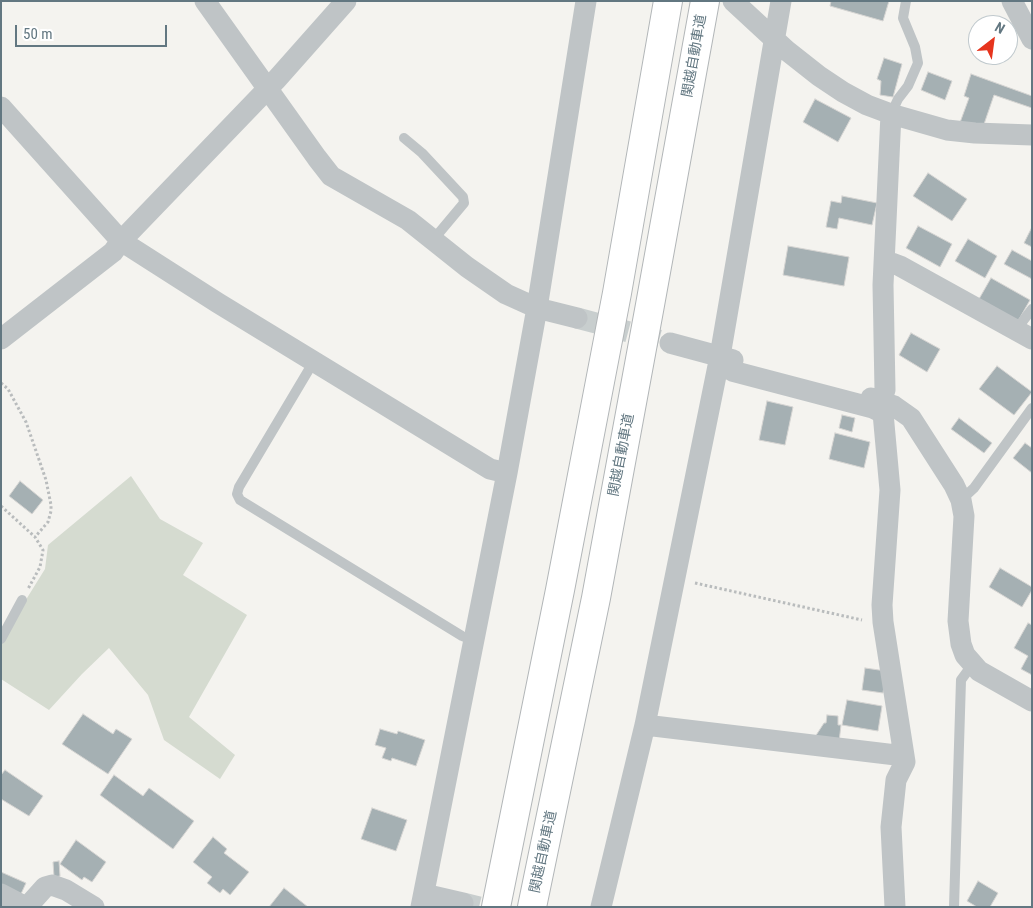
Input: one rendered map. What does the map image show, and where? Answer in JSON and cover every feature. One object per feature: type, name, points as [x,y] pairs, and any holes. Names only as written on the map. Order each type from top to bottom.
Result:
[{"type":"highway","points":[[496,907],[617,293],[668,1]]},
{"type":"highway","name":"関越自動車道","points":[[532,907],[599,578],[705,1]]},
{"type":"street","points":[[204,1],[332,176],[408,220],[492,286],[519,301],[537,308],[577,318]]},
{"type":"street","points":[[1,339],[113,252],[121,241],[267,89],[346,1]]},
{"type":"street","points":[[463,903],[422,900],[507,473],[537,308],[586,1]]},
{"type":"street","points":[[733,1],[786,50],[829,83],[854,98],[891,114],[947,130],[975,134],[1032,135]]},
{"type":"street","points":[[601,907],[645,725],[675,578],[726,364],[781,1]]},
{"type":"street","points":[[1012,1],[1032,39]]},
{"type":"street","points":[[1,107],[121,241],[490,469],[507,473]]},
{"type":"street","points":[[882,401],[885,390],[883,285],[891,114]]},
{"type":"street","points":[[885,264],[892,263],[900,266],[1024,334]]},
{"type":"street","points":[[670,343],[726,364],[873,408],[883,413],[890,490],[882,605],[883,622],[905,762],[896,780],[891,827],[895,907]]},
{"type":"street","points":[[726,364],[882,401],[894,406],[911,418],[954,485],[961,500],[964,516],[959,632],[965,655],[972,665],[988,676],[1032,701]]},
{"type":"street","points":[[645,725],[896,755]]},
{"type":"street","points":[[1,894],[26,907],[45,887],[52,885],[66,890],[94,907]]},
{"type":"lane","points":[[891,114],[898,99],[908,86],[918,63],[915,47],[904,18],[906,1]]},
{"type":"lane","points":[[404,138],[422,153],[463,197],[464,203],[433,240]]},
{"type":"lane","points":[[1024,334],[1032,309]]},
{"type":"lane","points":[[314,361],[239,487],[237,494],[240,500],[453,631],[474,641]]},
{"type":"lane","points":[[961,500],[974,488],[1032,408]]},
{"type":"lane","points":[[1,640],[22,600]]},
{"type":"lane","points":[[954,907],[961,680],[972,665]]},
{"type":"path","points":[[1,383],[8,389],[26,422],[46,480],[51,511],[48,522],[35,536]]},
{"type":"path","points":[[1,506],[35,536],[43,550],[40,566],[22,600]]},
{"type":"path","points":[[675,578],[864,620]]},
{"type":"shaded area","points":[[131,476],[160,519],[203,543],[183,575],[247,615],[189,717],[235,755],[220,779],[164,740],[148,695],[109,648],[49,710],[1,679],[1,640],[45,569],[48,545]]},
{"type":"building","points":[[831,1],[889,1],[883,21],[830,6]]},
{"type":"building","points":[[884,58],[902,64],[893,97],[880,95],[881,81],[877,79]]},
{"type":"building","points":[[928,72],[952,81],[945,100],[921,90]]},
{"type":"building","points":[[971,74],[1032,96],[1032,108],[994,95],[982,130],[958,128],[969,98],[964,96]]},
{"type":"building","points":[[815,99],[851,118],[838,142],[803,122]]},
{"type":"building","points":[[928,173],[967,199],[952,221],[913,196]]},
{"type":"building","points":[[842,196],[877,203],[872,225],[839,218],[837,229],[826,227],[831,201],[841,203]]},
{"type":"building","points":[[918,226],[952,244],[940,267],[906,248]]},
{"type":"building","points":[[1032,227],[1032,247],[1024,243]]},
{"type":"building","points":[[968,239],[997,256],[985,278],[955,261]]},
{"type":"building","points":[[788,246],[849,257],[844,286],[783,275]]},
{"type":"building","points":[[1012,250],[1032,261],[1032,279],[1004,264]]},
{"type":"building","points":[[991,278],[1030,300],[1018,321],[979,299]]},
{"type":"building","points":[[911,333],[940,349],[927,372],[899,355]]},
{"type":"building","points":[[997,366],[1032,392],[1014,415],[979,389]]},
{"type":"building","points":[[767,401],[793,407],[785,445],[759,440]]},
{"type":"building","points":[[842,415],[855,418],[852,432],[839,428]]},
{"type":"building","points":[[959,418],[992,443],[984,453],[951,429]]},
{"type":"building","points":[[835,433],[870,442],[864,468],[829,459]]},
{"type":"building","points":[[1025,443],[1032,448],[1032,473],[1013,458]]},
{"type":"building","points":[[20,481],[43,500],[32,514],[9,496]]},
{"type":"building","points":[[1000,568],[1032,587],[1022,607],[989,587]]},
{"type":"building","points":[[1028,623],[1032,625],[1032,675],[1021,669],[1028,656],[1014,648]]},
{"type":"building","points":[[865,668],[886,671],[883,693],[862,690]]},
{"type":"building","points":[[847,700],[882,706],[878,731],[842,725]]},
{"type":"building","points":[[83,714],[113,734],[116,729],[132,739],[108,774],[62,744]]},
{"type":"building","points":[[827,715],[838,716],[838,725],[841,725],[839,742],[813,740],[824,723],[826,723]]},
{"type":"building","points":[[380,729],[397,734],[398,731],[425,740],[416,766],[392,758],[391,761],[382,758],[386,748],[375,745]]},
{"type":"building","points":[[5,770],[43,796],[29,816],[1,799],[1,775]]},
{"type":"building","points":[[114,775],[143,796],[149,788],[194,821],[173,849],[100,795]]},
{"type":"building","points":[[372,808],[407,820],[396,851],[361,839]]},
{"type":"building","points":[[213,837],[227,849],[224,853],[249,872],[230,895],[223,889],[220,893],[207,883],[212,877],[193,862]]},
{"type":"building","points":[[76,840],[106,862],[92,882],[84,877],[82,880],[60,864]]},
{"type":"building","points":[[59,861],[60,876],[54,877],[53,862]]},
{"type":"building","points":[[1,872],[26,883],[20,896],[1,888]]},
{"type":"building","points":[[978,881],[998,893],[990,907],[977,907],[967,901]]},
{"type":"building","points":[[284,888],[308,907],[269,907]]},
{"type":"tunnel","points":[[577,318],[670,343]]},
{"type":"tunnel","points":[[463,903],[479,907]]}]
